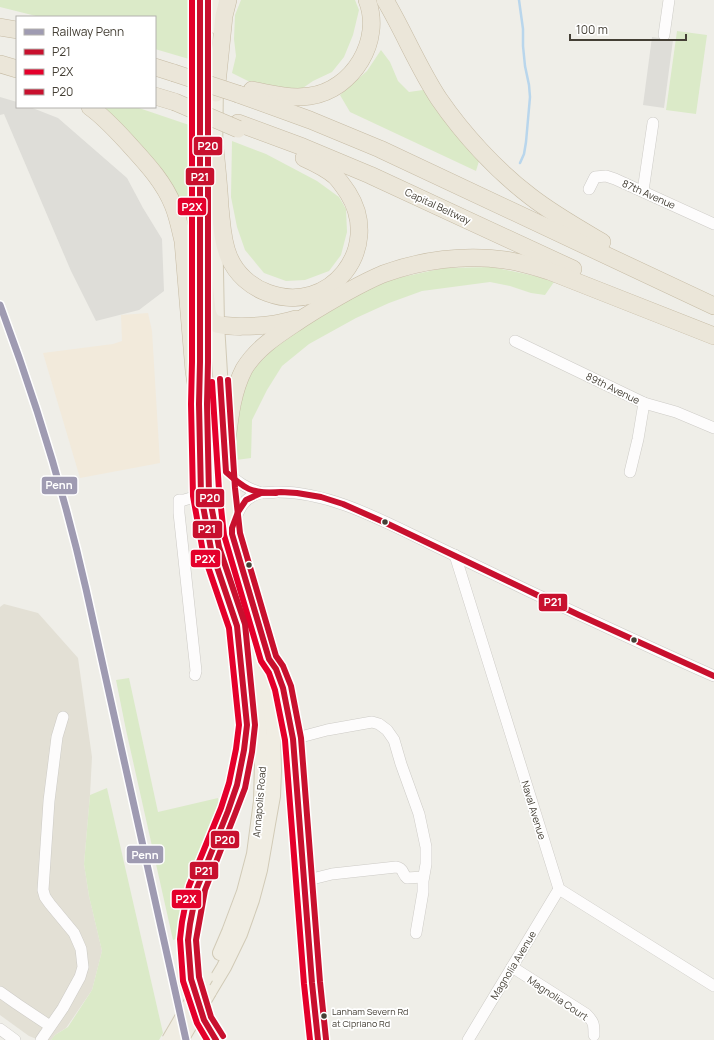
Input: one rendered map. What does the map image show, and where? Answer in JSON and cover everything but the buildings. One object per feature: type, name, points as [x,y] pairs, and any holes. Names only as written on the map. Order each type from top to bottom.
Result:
[{"type":"highway","points":[[216,93],[224,16],[228,0]]},
{"type":"highway","points":[[238,90],[293,97],[312,96],[327,91],[342,83],[362,60],[368,45],[371,32],[371,16],[367,0]]},
{"type":"highway","points":[[384,0],[416,61],[439,98],[468,136],[492,163],[547,209],[681,290]]},
{"type":"highway","points":[[0,27],[16,30]]},
{"type":"highway","points":[[0,55],[16,59]]},
{"type":"highway","points":[[0,64],[16,69]]},
{"type":"highway","points":[[156,67],[238,90],[380,149],[714,306]]},
{"type":"highway","name":"Capital Beltway","points":[[156,96],[238,126],[303,147],[370,175],[714,336]]},
{"type":"highway","points":[[91,108],[111,125],[156,175],[173,204],[183,241],[194,371],[199,404]]},
{"type":"highway","points":[[216,149],[224,244],[229,258],[240,274],[260,290],[286,298],[311,296],[335,283],[350,264],[356,250],[359,236],[359,223],[351,197],[336,177],[322,167],[238,126]]},
{"type":"highway","points":[[200,235],[207,311],[213,322],[223,326],[259,326],[307,316]]},
{"type":"highway","points":[[225,465],[233,398],[237,385],[244,370],[261,348],[307,316],[360,284],[383,274],[428,262],[453,258],[481,258],[519,263],[549,271],[714,336]]},
{"type":"main road","name":"Annapolis Road","points":[[169,1040],[218,958],[229,932],[244,892],[254,854],[261,801],[262,762],[258,696],[255,680],[247,642],[237,626],[211,549],[201,495],[199,404],[200,0]]},
{"type":"main road","name":"Annapolis Road","points":[[181,1040],[224,967],[247,913],[260,870],[273,796],[274,771],[272,728],[266,670],[269,659],[239,560],[232,528],[225,465],[217,324],[215,238],[217,0]]},
{"type":"main road","points":[[201,495],[209,496],[215,503],[220,532],[228,558],[249,595]]},
{"type":"main road","points":[[216,1040],[204,1020],[191,979],[188,940],[197,888],[237,784],[244,750],[247,725],[237,626]]},
{"type":"main road","points":[[269,659],[276,669],[285,696],[293,739],[312,983],[318,1040]]},
{"type":"street","points":[[664,35],[669,0]]},
{"type":"street","points":[[643,191],[653,123]]},
{"type":"street","name":"87th Avenue","points":[[589,189],[595,177],[606,176],[643,191],[714,224]]},
{"type":"street","name":"89th Avenue","points":[[515,341],[644,403],[676,412],[714,428]]},
{"type":"street","points":[[630,472],[638,439],[644,403]]},
{"type":"street","points":[[225,465],[240,484],[249,489],[261,493],[297,493],[321,497],[343,504],[714,676]]},
{"type":"street","points":[[232,528],[238,512],[246,500],[261,493]]},
{"type":"street","points":[[196,675],[178,513],[179,500],[201,495]]},
{"type":"street","name":"Naval Avenue","points":[[455,555],[558,889]]},
{"type":"street","points":[[41,1040],[63,1008],[80,977],[83,967],[82,949],[74,933],[48,900],[43,890],[48,801],[57,737],[63,717]]},
{"type":"street","points":[[293,739],[327,730],[372,722],[379,724],[387,730],[394,740],[419,814],[426,846],[426,869],[423,877],[423,892],[416,933]]},
{"type":"street","points":[[304,881],[332,874],[396,867],[403,871],[404,876],[407,878],[423,877]]},
{"type":"street","points":[[558,889],[714,986]]},
{"type":"street","name":"Magnolia Avenue","points":[[468,1040],[558,889]]},
{"type":"street","name":"Magnolia Court","points":[[512,967],[586,1014],[594,1024],[594,1035]]},
{"type":"street","points":[[0,992],[50,1026]]},
{"type":"street","points":[[0,1029],[15,1040]]},
{"type":"shaded area","points":[[652,37],[673,40],[664,108],[643,105]]},
{"type":"shaded area","points":[[0,97],[16,102],[16,108],[33,108],[58,118],[127,178],[162,239],[164,291],[139,310],[96,321],[71,271],[4,114],[0,115]]},
{"type":"shaded area","points":[[148,313],[152,331],[160,463],[80,478],[43,353],[113,344],[122,341],[121,315]]},
{"type":"shaded area","points":[[4,604],[38,613],[78,658],[92,757],[84,864],[89,896],[102,951],[92,990],[66,1028],[55,1035],[51,1040],[39,1040],[29,1036],[0,1015],[0,607]]},
{"type":"green space","points":[[0,0],[190,0],[191,31],[189,59],[156,49],[156,16],[36,16],[0,7]]},
{"type":"green space","points":[[241,0],[355,0],[359,10],[353,35],[344,57],[332,72],[313,81],[297,92],[250,82],[232,73],[236,56],[234,39],[235,15]]},
{"type":"green space","points":[[677,31],[707,35],[696,114],[666,110]]},
{"type":"green space","points":[[381,50],[390,62],[398,81],[409,92],[423,90],[479,161],[476,171],[350,112],[340,95],[367,71]]},
{"type":"green space","points":[[103,108],[139,108],[192,126],[193,224],[186,225]]},
{"type":"green space","points":[[232,141],[266,154],[317,181],[339,197],[346,209],[347,232],[341,255],[329,271],[305,280],[286,281],[264,273],[245,250],[237,227],[231,197]]},
{"type":"green space","points":[[492,267],[535,276],[554,282],[545,295],[531,293],[510,286],[490,282],[422,291],[389,303],[356,318],[309,344],[282,366],[267,390],[252,420],[251,458],[236,460],[237,425],[242,394],[253,370],[272,350],[303,328],[361,293],[393,279],[444,268]]},
{"type":"green space","points":[[129,678],[158,812],[218,798],[220,811],[190,880],[179,938],[173,940],[116,680]]},
{"type":"green space","points":[[107,788],[163,1033],[159,1040],[51,1040],[55,1035],[68,1027],[92,990],[102,951],[89,896],[84,864],[90,795]]},
{"type":"waterway","points":[[519,0],[523,29],[525,66],[530,97],[526,142],[524,154],[520,163]]},
{"type":"rail line","name":"Penn","points":[[0,305],[37,410],[68,517],[86,589],[186,1040]]},
{"type":"transit line","name":"P2X","points":[[192,0],[191,404],[193,496],[203,552],[229,628],[239,725],[229,783],[221,808],[189,886],[180,939],[183,981],[197,1023],[207,1040]]},
{"type":"transit line","name":"P21","points":[[200,0],[199,404],[201,495],[211,549],[237,626],[247,725],[237,785],[197,888],[188,940],[191,979],[204,1020],[216,1040]]},
{"type":"transit line","name":"P20","points":[[208,0],[207,404],[209,494],[219,547],[245,624],[255,725],[252,752],[245,788],[205,890],[196,940],[199,977],[211,1017],[223,1036]]},
{"type":"transit line","name":"P21","points":[[220,379],[226,472],[249,489],[260,492],[276,493]]},
{"type":"transit line","name":"P20","points":[[228,380],[235,488],[240,533],[276,656],[283,666],[291,686],[301,738],[320,982],[326,1039]]},
{"type":"transit line","name":"P2X","points":[[212,382],[219,490],[224,535],[261,661],[269,673],[275,690],[285,740],[304,984],[310,1040]]},
{"type":"transit line","name":"P21","points":[[318,1040],[312,983],[293,739],[283,688],[276,669],[269,659],[232,534],[232,528],[238,512],[246,500],[261,493],[281,492],[321,497],[343,504],[579,615],[714,676]]},
{"type":"place","name":"Lanham Severn Rd at Cipriano Rd","points":[[324,1016]]}]
